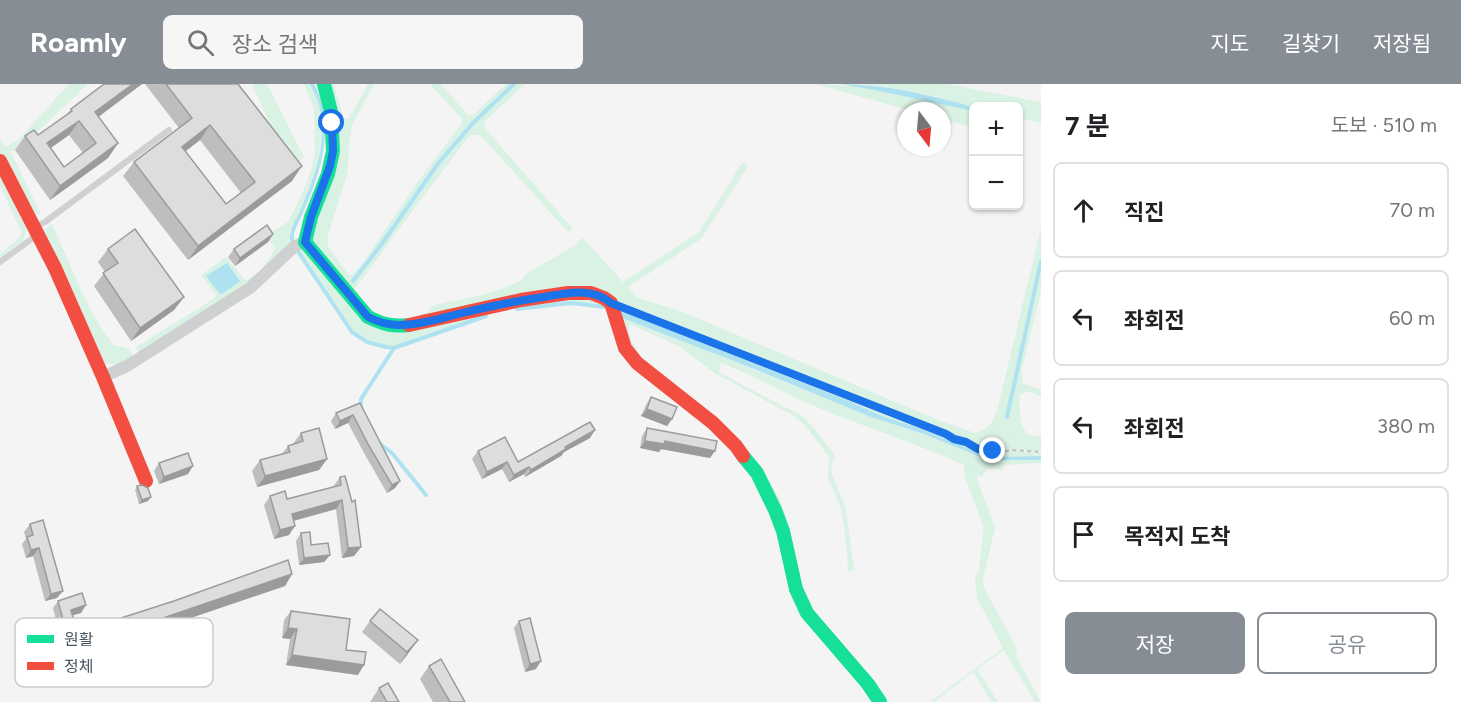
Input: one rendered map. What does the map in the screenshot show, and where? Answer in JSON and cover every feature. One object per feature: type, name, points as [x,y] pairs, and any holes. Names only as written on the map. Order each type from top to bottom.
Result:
[{"type":"street","points":[[305,242],[311,217],[328,174],[333,151],[331,112],[324,84]]},
{"type":"street","points":[[0,161],[55,268],[146,481]]},
{"type":"street","points":[[305,242],[368,317],[382,324],[399,326],[421,323],[521,300],[568,293],[591,293],[604,297],[611,303],[625,348],[638,363],[713,423],[736,446],[757,473],[783,531],[796,589],[807,613],[868,684],[880,702]]},
{"type":"street","points":[[103,377],[128,366],[250,288],[295,246],[305,242]]},
{"type":"lane","points":[[0,262],[45,222],[169,130]]},
{"type":"path","points":[[611,303],[946,434],[978,449],[999,452],[1013,450],[1041,452]]},
{"type":"green space","points":[[69,84],[88,84],[29,140],[11,152],[41,215],[30,211],[0,152],[0,140],[6,147],[20,138]]},
{"type":"green space","points":[[252,84],[267,84],[304,157],[294,167],[282,151]]},
{"type":"green space","points":[[304,84],[310,84],[317,99],[321,114],[321,144],[314,174],[293,228],[291,244],[258,276],[139,353],[136,347],[217,296],[201,275],[226,257],[246,281],[261,270],[275,249],[266,236],[289,221],[306,185],[313,163],[314,109]]},
{"type":"green space","points":[[326,84],[334,84],[343,118],[346,119],[349,118],[368,84],[374,84],[352,125],[348,171],[327,239],[328,246],[349,275],[352,275],[462,123],[462,119],[430,84],[441,84],[469,116],[506,84],[513,84],[473,122],[437,164],[354,282],[450,151],[474,123],[515,84],[525,84],[486,120],[485,128],[572,228],[568,232],[480,135],[470,135],[354,290],[371,310],[387,319],[396,320],[417,316],[430,311],[431,306],[490,292],[512,284],[574,246],[583,238],[623,282],[699,232],[742,163],[747,163],[747,168],[701,239],[628,287],[638,298],[683,312],[938,420],[975,433],[988,427],[996,412],[1041,228],[1041,258],[1006,416],[1008,416],[1041,265],[1041,291],[1022,369],[1022,383],[1041,390],[1041,397],[1025,392],[1020,395],[1020,406],[1021,421],[1025,431],[1028,435],[1041,436],[1041,451],[1013,449],[999,451],[978,448],[947,433],[616,304],[608,297],[596,292],[573,292],[523,299],[400,325],[369,315],[314,246],[311,238],[313,217],[331,171],[336,150],[335,116]]},
{"type":"green space","points":[[814,84],[874,89],[935,102],[897,102],[897,107]]},
{"type":"green space","points":[[859,84],[947,84],[1041,102],[1041,123],[1023,119],[1023,102],[969,102],[969,106],[889,87]]},
{"type":"green space","points":[[951,106],[969,110],[969,126],[951,122]]},
{"type":"green space","points":[[0,172],[27,231],[22,241],[0,259],[0,254],[22,233],[0,186]]},
{"type":"green space","points":[[52,224],[87,302],[103,331],[113,345],[127,348],[134,356],[117,364],[105,363],[41,232]]},
{"type":"green space","points":[[303,248],[382,326],[492,309],[590,297],[610,306],[571,302],[503,309],[397,346],[386,346],[368,340],[353,330],[298,249]]},
{"type":"green space","points":[[618,307],[946,435],[978,450],[999,453],[1013,451],[1041,453],[1041,456],[993,457],[977,452],[623,311],[693,345],[871,417],[924,434],[978,456],[991,460],[1041,460],[1041,463],[1004,465],[1002,470],[987,469],[982,477],[978,476],[977,479],[995,528],[983,579],[984,588],[1014,643],[1016,656],[1041,702],[1035,702],[1004,650],[977,669],[998,702],[992,702],[973,672],[934,702],[930,702],[1003,648],[977,598],[975,576],[979,570],[983,526],[965,477],[964,465],[821,409],[721,363],[719,372],[801,415],[835,455],[831,466],[832,474],[846,509],[854,570],[848,572],[842,513],[828,478],[829,457],[808,429],[796,417],[716,374],[679,346],[629,324],[630,336],[640,355],[762,468],[780,500],[787,519],[764,482],[637,359]]},
{"type":"water","points":[[310,84],[314,84],[321,103],[325,121],[325,141],[316,179],[294,233],[294,242],[291,244],[292,228],[312,181],[321,149],[321,117]]},
{"type":"water","points":[[840,84],[908,91],[969,106],[969,110],[951,106],[951,102],[931,102]]},
{"type":"water","points":[[227,263],[240,281],[222,294],[206,276]]},
{"type":"water","points":[[622,311],[977,452],[993,457],[1041,456],[1041,460],[991,460],[978,456],[924,434],[871,417],[620,317]]},
{"type":"building","points":[[104,84],[133,84],[95,112],[118,143],[60,186],[25,136],[34,130],[38,135],[72,111],[71,109]],"holes":[[[79,121],[96,143],[64,167],[47,143]]]},
{"type":"building","points":[[166,84],[238,84],[302,166],[198,246],[134,162],[192,118]],"holes":[[[210,125],[255,182],[226,204],[182,147]]]},
{"type":"building","points":[[267,225],[273,234],[240,258],[234,249]]},
{"type":"building","points":[[135,229],[184,297],[140,328],[103,273],[118,263],[108,249]]},
{"type":"building","points":[[651,397],[677,407],[672,419],[647,409]]},
{"type":"building","points":[[360,403],[400,481],[392,485],[353,415],[340,421],[336,413]]},
{"type":"building","points":[[590,422],[595,430],[531,470],[529,467],[514,475],[507,462],[487,472],[478,451],[505,437],[518,462]]},
{"type":"building","points":[[319,428],[327,459],[265,476],[260,460],[290,452],[288,446],[303,441],[301,433]]},
{"type":"building","points":[[647,428],[717,441],[715,451],[665,441],[664,444],[645,441]]},
{"type":"building","points":[[188,453],[193,466],[164,477],[159,463]]},
{"type":"building","points":[[345,476],[352,502],[355,500],[361,547],[348,548],[342,500],[292,514],[295,526],[280,530],[270,496],[285,491],[287,499],[341,485],[340,477]]},
{"type":"building","points":[[142,485],[148,488],[151,497],[142,500],[137,486]]},
{"type":"building","points":[[43,520],[63,591],[51,594],[39,548],[31,550],[27,537],[33,535],[30,524]]},
{"type":"building","points":[[310,532],[311,545],[328,543],[330,555],[304,558],[301,533]]},
{"type":"building","points":[[288,560],[292,574],[163,618],[121,618]]},
{"type":"building","points":[[82,593],[86,605],[71,610],[73,618],[63,618],[58,601]]},
{"type":"building","points":[[380,609],[418,640],[407,652],[370,621]]},
{"type":"building","points":[[291,611],[350,619],[346,650],[366,652],[364,665],[292,655],[297,629],[288,628]]},
{"type":"building","points":[[530,618],[541,661],[530,664],[519,621]]},
{"type":"building","points":[[441,659],[465,702],[450,702],[429,666]]},
{"type":"building","points":[[388,683],[399,702],[387,702],[379,688]]},
{"type":"waterway","points":[[353,281],[437,165],[473,123],[514,84]]},
{"type":"waterway","points":[[297,250],[352,332],[367,342],[394,348],[486,316]]},
{"type":"waterway","points":[[1007,417],[1041,261]]},
{"type":"waterway","points":[[517,309],[571,303],[605,307]]},
{"type":"waterway","points":[[361,409],[361,399],[394,348]]},
{"type":"waterway","points":[[379,443],[392,453],[426,495]]},
{"type":"traffic: fast","points":[[324,84],[331,112],[333,151],[328,174],[311,217],[305,242],[368,317],[398,326],[409,325]]},
{"type":"traffic: fast","points":[[743,456],[757,473],[775,510],[783,531],[796,589],[807,613],[868,684],[880,702]]},
{"type":"traffic: jam","points":[[0,161],[55,268],[146,481]]},
{"type":"traffic: jam","points":[[409,325],[521,300],[568,293],[591,293],[604,298],[611,303],[625,348],[637,363],[713,423],[743,456]]},
{"type":"route","points":[[332,123],[333,151],[330,166],[311,217],[305,242],[368,317],[382,324],[399,326],[421,323],[521,300],[568,293],[591,293],[604,297],[611,303],[966,442],[978,449],[993,451]]}]
